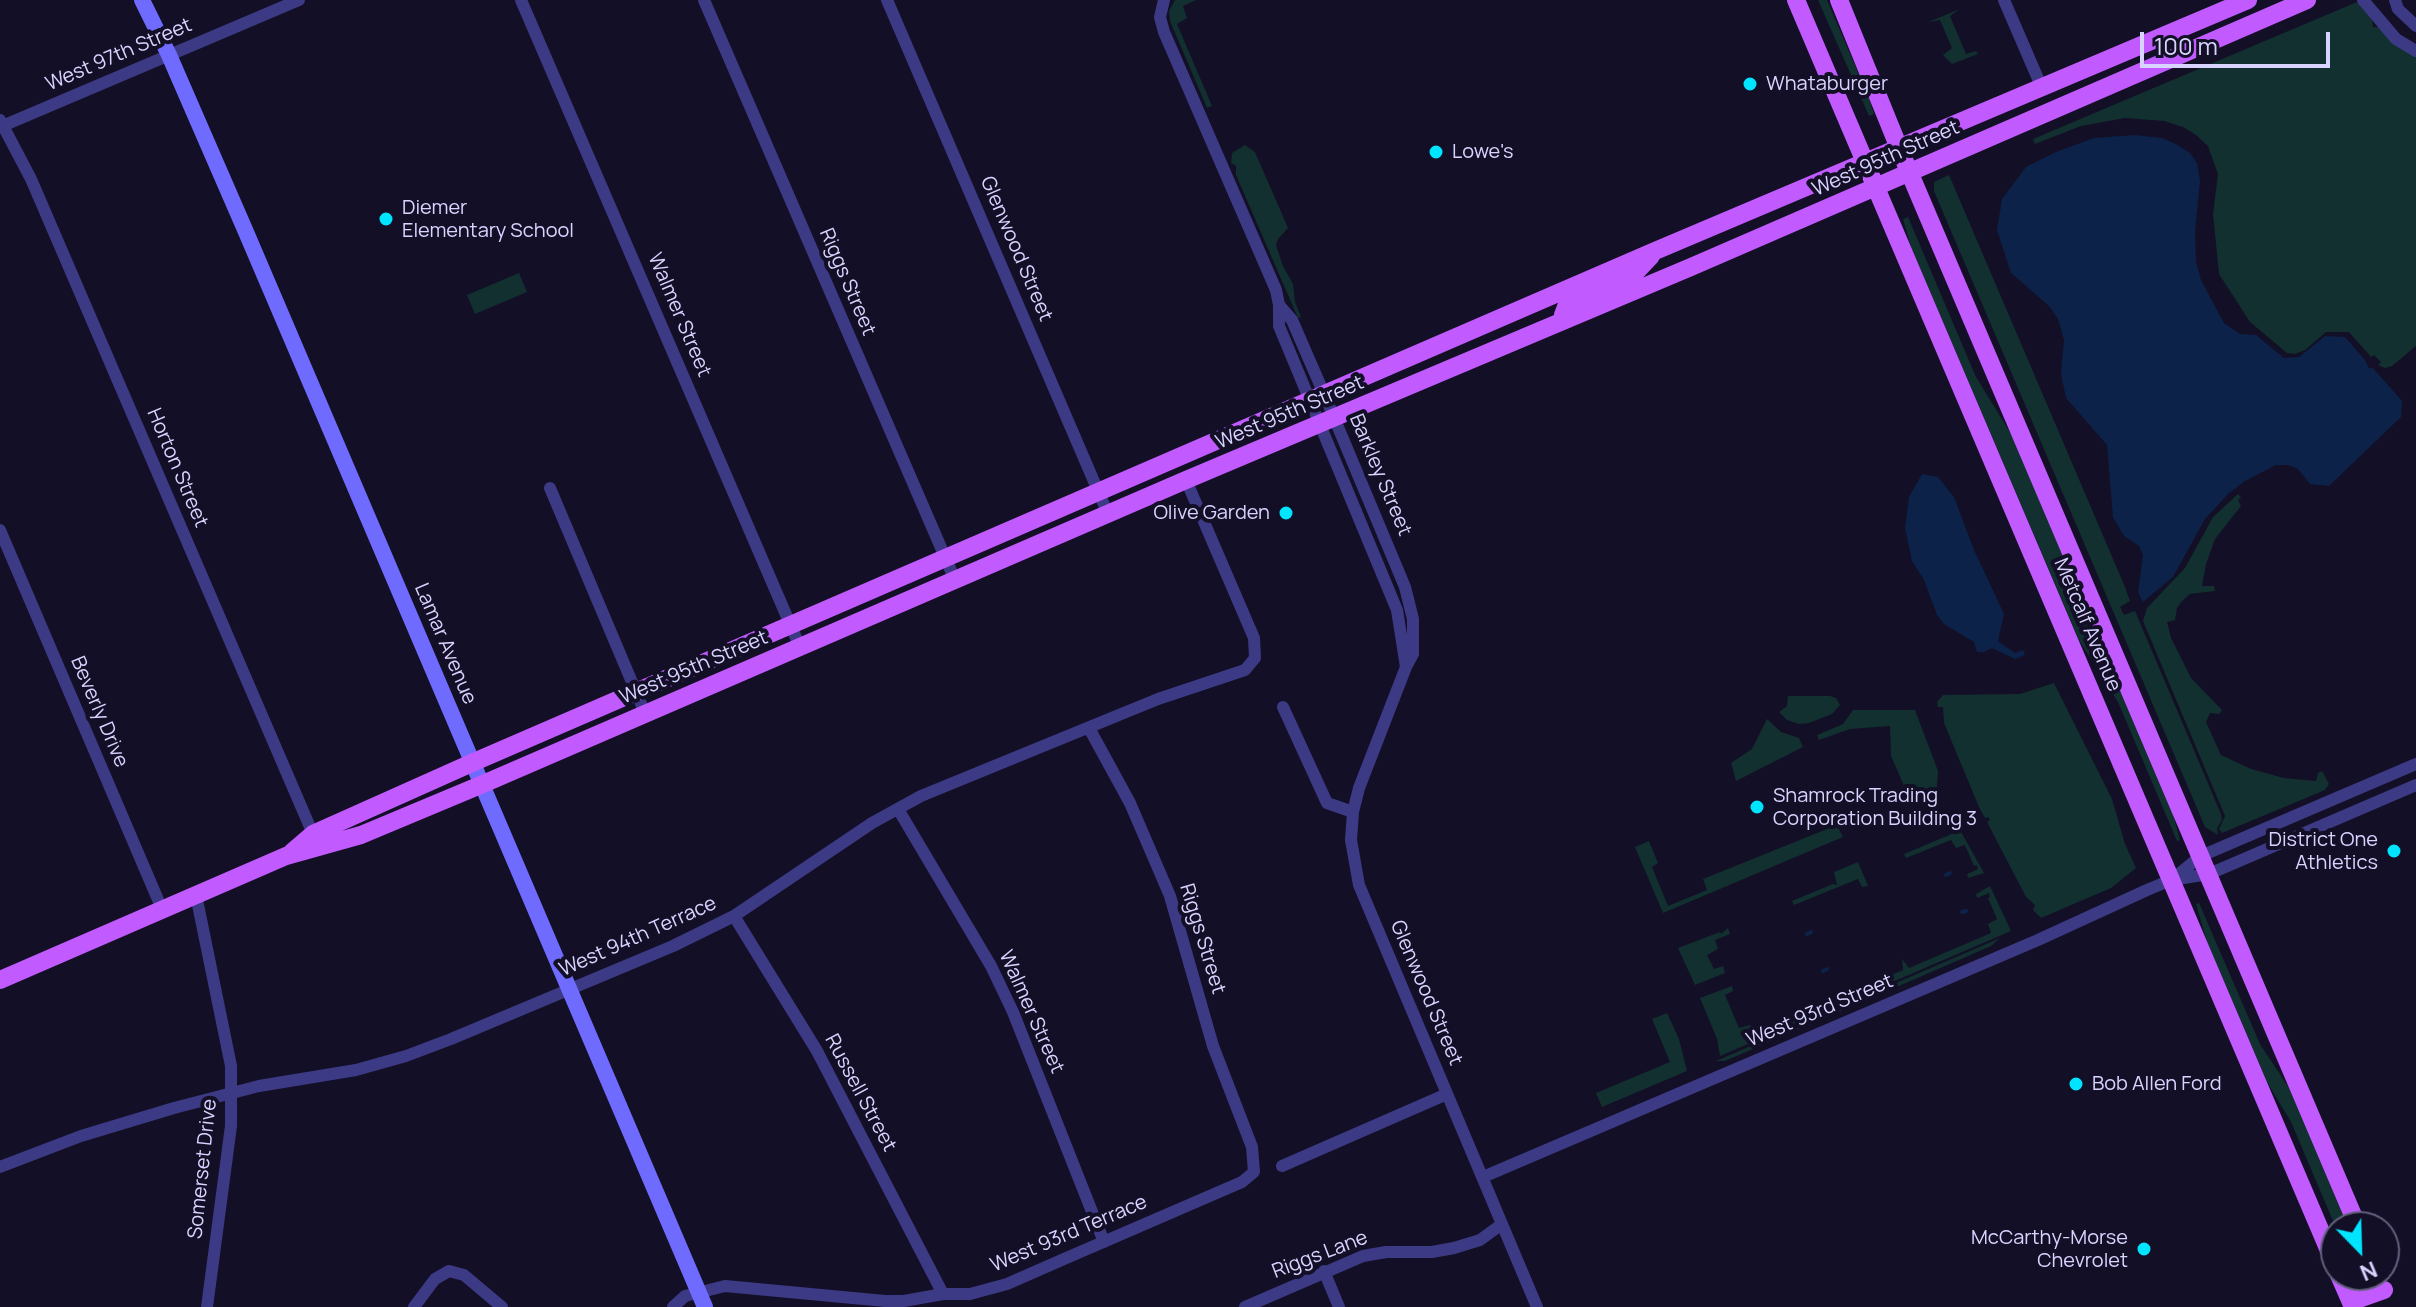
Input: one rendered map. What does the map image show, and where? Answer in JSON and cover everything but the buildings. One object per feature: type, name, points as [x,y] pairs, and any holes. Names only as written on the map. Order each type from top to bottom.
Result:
[{"type":"main road","name":"Metcalf Avenue","points":[[1796,0],[2320,1229]]},
{"type":"main road","name":"Metcalf Avenue","points":[[1839,0],[1909,172],[2351,1211]]},
{"type":"main road","name":"West 95th Street","points":[[286,856],[313,834],[474,762],[1655,251],[2248,0]]},
{"type":"main road","name":"West 95th Street","points":[[1,977],[286,856],[361,835],[483,784],[2307,0]]},
{"type":"main road","points":[[1565,320],[1564,309],[1633,275],[1655,251]]},
{"type":"main road","points":[[2352,1304],[2375,1291]]},
{"type":"street","name":"Lamar Avenue","points":[[142,0],[169,55],[474,762],[702,1299]]},
{"type":"street","name":"West 97th Street","points":[[1,124],[299,0]]},
{"type":"street","name":"Walmer Street","points":[[521,0],[800,647]]},
{"type":"street","name":"Riggs Street","points":[[704,0],[955,580]]},
{"type":"street","name":"Glenwood Street","points":[[887,0],[1108,514]]},
{"type":"street","name":"Barkley Street","points":[[1164,0],[1160,17],[1164,32],[1276,290],[1279,305],[1292,320],[1317,399],[1400,620],[1406,667],[1359,788],[1353,812]]},
{"type":"street","points":[[2004,0],[2042,88]]},
{"type":"street","points":[[2363,0],[2396,39],[2416,51]]},
{"type":"street","points":[[2395,0],[2398,9],[2416,26]]},
{"type":"street","name":"Horton Street","points":[[1,124],[31,179],[313,834]]},
{"type":"street","name":"West 94th Terrace","points":[[0,1167],[81,1136],[259,1086],[356,1070],[406,1056],[673,946],[734,916],[872,823],[954,782],[1158,699],[1245,670],[1255,658],[1254,638],[1186,480]]},
{"type":"street","points":[[550,488],[645,713]]},
{"type":"street","name":"Beverly Drive","points":[[0,530],[162,909]]},
{"type":"street","points":[[1283,707],[1327,803],[1353,812]]},
{"type":"street","name":"Riggs Street","points":[[1089,728],[1138,820],[1170,896],[1213,1046],[1252,1147],[1254,1172]]},
{"type":"street","name":"West 93rd Street","points":[[2171,880],[2201,856],[2416,764]]},
{"type":"street","name":"West 93rd Street","points":[[1483,1177],[2171,880],[2209,874],[2416,785]]},
{"type":"street","name":"Walmer Street","points":[[898,809],[971,929],[998,981],[1104,1242]]},
{"type":"street","name":"Glenwood Street","points":[[1353,812],[1351,840],[1359,885],[1537,1307]]},
{"type":"street","name":"Somerset Drive","points":[[196,895],[231,1066],[231,1126],[207,1307]]},
{"type":"street","name":"Russell Street","points":[[734,916],[817,1051],[943,1294]]},
{"type":"street","points":[[1282,1166],[1447,1094]]},
{"type":"street","name":"West 93rd Terrace","points":[[702,1299],[725,1286],[894,1301],[943,1294],[970,1294],[1007,1284],[1242,1182],[1254,1172]]},
{"type":"street","name":"Riggs Lane","points":[[1245,1307],[1363,1256],[1454,1248],[1480,1240],[1502,1224]]},
{"type":"street","points":[[414,1307],[435,1279],[449,1271],[464,1275],[502,1307]]},
{"type":"street","points":[[1324,1271],[1339,1307]]},
{"type":"street","points":[[673,1307],[685,1296],[702,1299]]},
{"type":"green space","points":[[1175,0],[1196,0],[1183,6],[1187,18],[1177,24],[1212,106],[1207,108],[1170,21],[1169,11]]},
{"type":"green space","points":[[1818,0],[1827,0],[1874,114],[1869,116]]},
{"type":"green space","points":[[2357,2],[2372,19],[2373,27],[2378,27],[2416,57],[2416,346],[2392,366],[2385,368],[2378,365],[2381,362],[2374,355],[2371,357],[2349,332],[2326,332],[2305,350],[2295,354],[2287,353],[2250,322],[2219,274],[2213,214],[2218,174],[2208,146],[2196,135],[2164,121],[2125,118],[2081,126],[2035,144],[2033,139]]},
{"type":"green space","points":[[1960,9],[1950,16],[1966,54],[1976,51],[1978,54],[1952,64],[1943,55],[1952,48],[1940,20],[1928,22]]},
{"type":"green space","points":[[1245,145],[1255,152],[1288,228],[1276,245],[1293,284],[1301,317],[1298,318],[1236,175],[1236,166],[1231,163],[1232,153]]},
{"type":"green space","points":[[1949,175],[2125,587],[2130,601],[2120,607],[2124,615],[2135,611],[2221,814],[2218,835],[2205,827],[1934,191],[1934,182]]},
{"type":"green space","points":[[1908,217],[1976,377],[2016,442],[2170,803],[2180,840],[2177,841],[2118,702],[2079,640],[1911,247],[1903,219]]},
{"type":"green space","points":[[519,273],[527,292],[475,314],[467,295]]},
{"type":"green space","points":[[2238,494],[2241,506],[2215,539],[2206,564],[2202,586],[2214,586],[2215,591],[2190,594],[2182,601],[2175,620],[2167,622],[2171,638],[2191,678],[2222,710],[2219,714],[2210,713],[2206,722],[2221,755],[2251,769],[2284,778],[2316,781],[2318,773],[2322,771],[2329,784],[2325,790],[2222,833],[2219,829],[2225,816],[2143,621],[2147,608],[2185,568],[2213,517]]},
{"type":"green space","points":[[2054,683],[2112,799],[2125,844],[2136,868],[2111,888],[2041,918],[2033,910],[2035,905],[2026,897],[1987,822],[1990,820],[1985,818],[1979,807],[1944,723],[1943,707],[1938,707],[1937,702],[1943,695],[2020,694]]},
{"type":"green space","points":[[1788,696],[1830,696],[1836,698],[1840,705],[1832,714],[1799,724],[1787,720],[1779,712],[1787,706]]},
{"type":"green space","points":[[1853,710],[1915,710],[1938,771],[1937,787],[1928,801],[1916,806],[1911,794],[1908,795],[1891,756],[1890,726],[1850,729],[1819,740],[1817,735],[1843,724]]},
{"type":"green space","points":[[1767,719],[1781,732],[1799,738],[1803,747],[1736,781],[1731,763],[1752,749]]},
{"type":"green space","points":[[1837,825],[1843,837],[1663,913],[1635,847],[1649,841],[1658,863],[1652,867],[1668,906],[1707,890],[1703,879]]},
{"type":"green space","points":[[1960,830],[1984,873],[1968,878],[1967,874],[1978,869],[1977,865],[1974,866],[1965,845],[1956,848],[1951,840],[1906,858],[1904,854],[1955,835]]},
{"type":"green space","points":[[1858,862],[1868,886],[1862,887],[1858,879],[1794,905],[1792,901],[1837,885],[1834,872]]},
{"type":"green space","points":[[1990,886],[2011,931],[1720,1056],[1717,1039],[1700,998],[1732,986],[1733,991],[1725,995],[1739,1028],[1750,1025],[1755,1033],[1903,970],[1902,959],[1909,968],[1991,933],[1988,924],[1997,919],[1988,898],[1989,893],[1977,898],[1976,894]]},
{"type":"green space","points":[[2199,903],[2260,1044],[2289,1088],[2343,1211],[2329,1211],[2291,1122],[2267,1082],[2207,942],[2196,904]]},
{"type":"green space","points":[[1728,928],[1730,934],[1715,940],[1718,949],[1707,955],[1714,969],[1723,966],[1725,973],[1695,985],[1678,948],[1721,934]]},
{"type":"green space","points":[[2000,938],[1991,946],[1853,1006],[1725,1061],[1716,1061]]},
{"type":"green space","points":[[1667,1013],[1679,1039],[1687,1071],[1602,1107],[1596,1093],[1670,1062],[1652,1019]]},
{"type":"water","points":[[2135,135],[2162,138],[2176,144],[2190,153],[2197,163],[2200,181],[2195,232],[2196,262],[2201,280],[2224,323],[2240,334],[2256,335],[2284,358],[2299,357],[2325,336],[2345,337],[2369,368],[2373,368],[2402,401],[2401,417],[2329,486],[2310,484],[2298,469],[2276,465],[2228,494],[2205,519],[2173,577],[2143,602],[2138,592],[2143,555],[2139,546],[2124,536],[2113,517],[2107,445],[2066,398],[2061,374],[2064,340],[2058,319],[2050,307],[2011,273],[1997,230],[2002,199],[2026,167],[2094,138]]},
{"type":"water","points":[[1922,474],[1938,477],[1954,497],[1974,550],[2004,614],[1998,641],[2015,653],[2023,650],[2025,655],[2015,659],[1992,648],[1977,652],[1974,642],[1944,624],[1937,615],[1924,580],[1912,561],[1905,528],[1909,497]]},
{"type":"waterway","points":[[1946,875],[1950,873]]},
{"type":"waterway","points":[[1962,912],[1966,911]]},
{"type":"waterway","points":[[1807,934],[1811,932]]},
{"type":"waterway","points":[[1823,971],[1827,969]]},
{"type":"place","name":"Whataburger","points":[[1750,84]]},
{"type":"place","name":"Lowe's","points":[[1436,152]]},
{"type":"place","name":"Diemer Elementary School","points":[[386,219]]},
{"type":"place","name":"Olive Garden","points":[[1286,513]]},
{"type":"place","name":"Shamrock Trading Corporation Building 3","points":[[1757,807]]},
{"type":"place","name":"District One Athletics","points":[[2394,851]]},
{"type":"place","name":"Bob Allen Ford","points":[[2076,1084]]},
{"type":"place","name":"McCarthy-Morse Chevrolet","points":[[2144,1249]]}]
